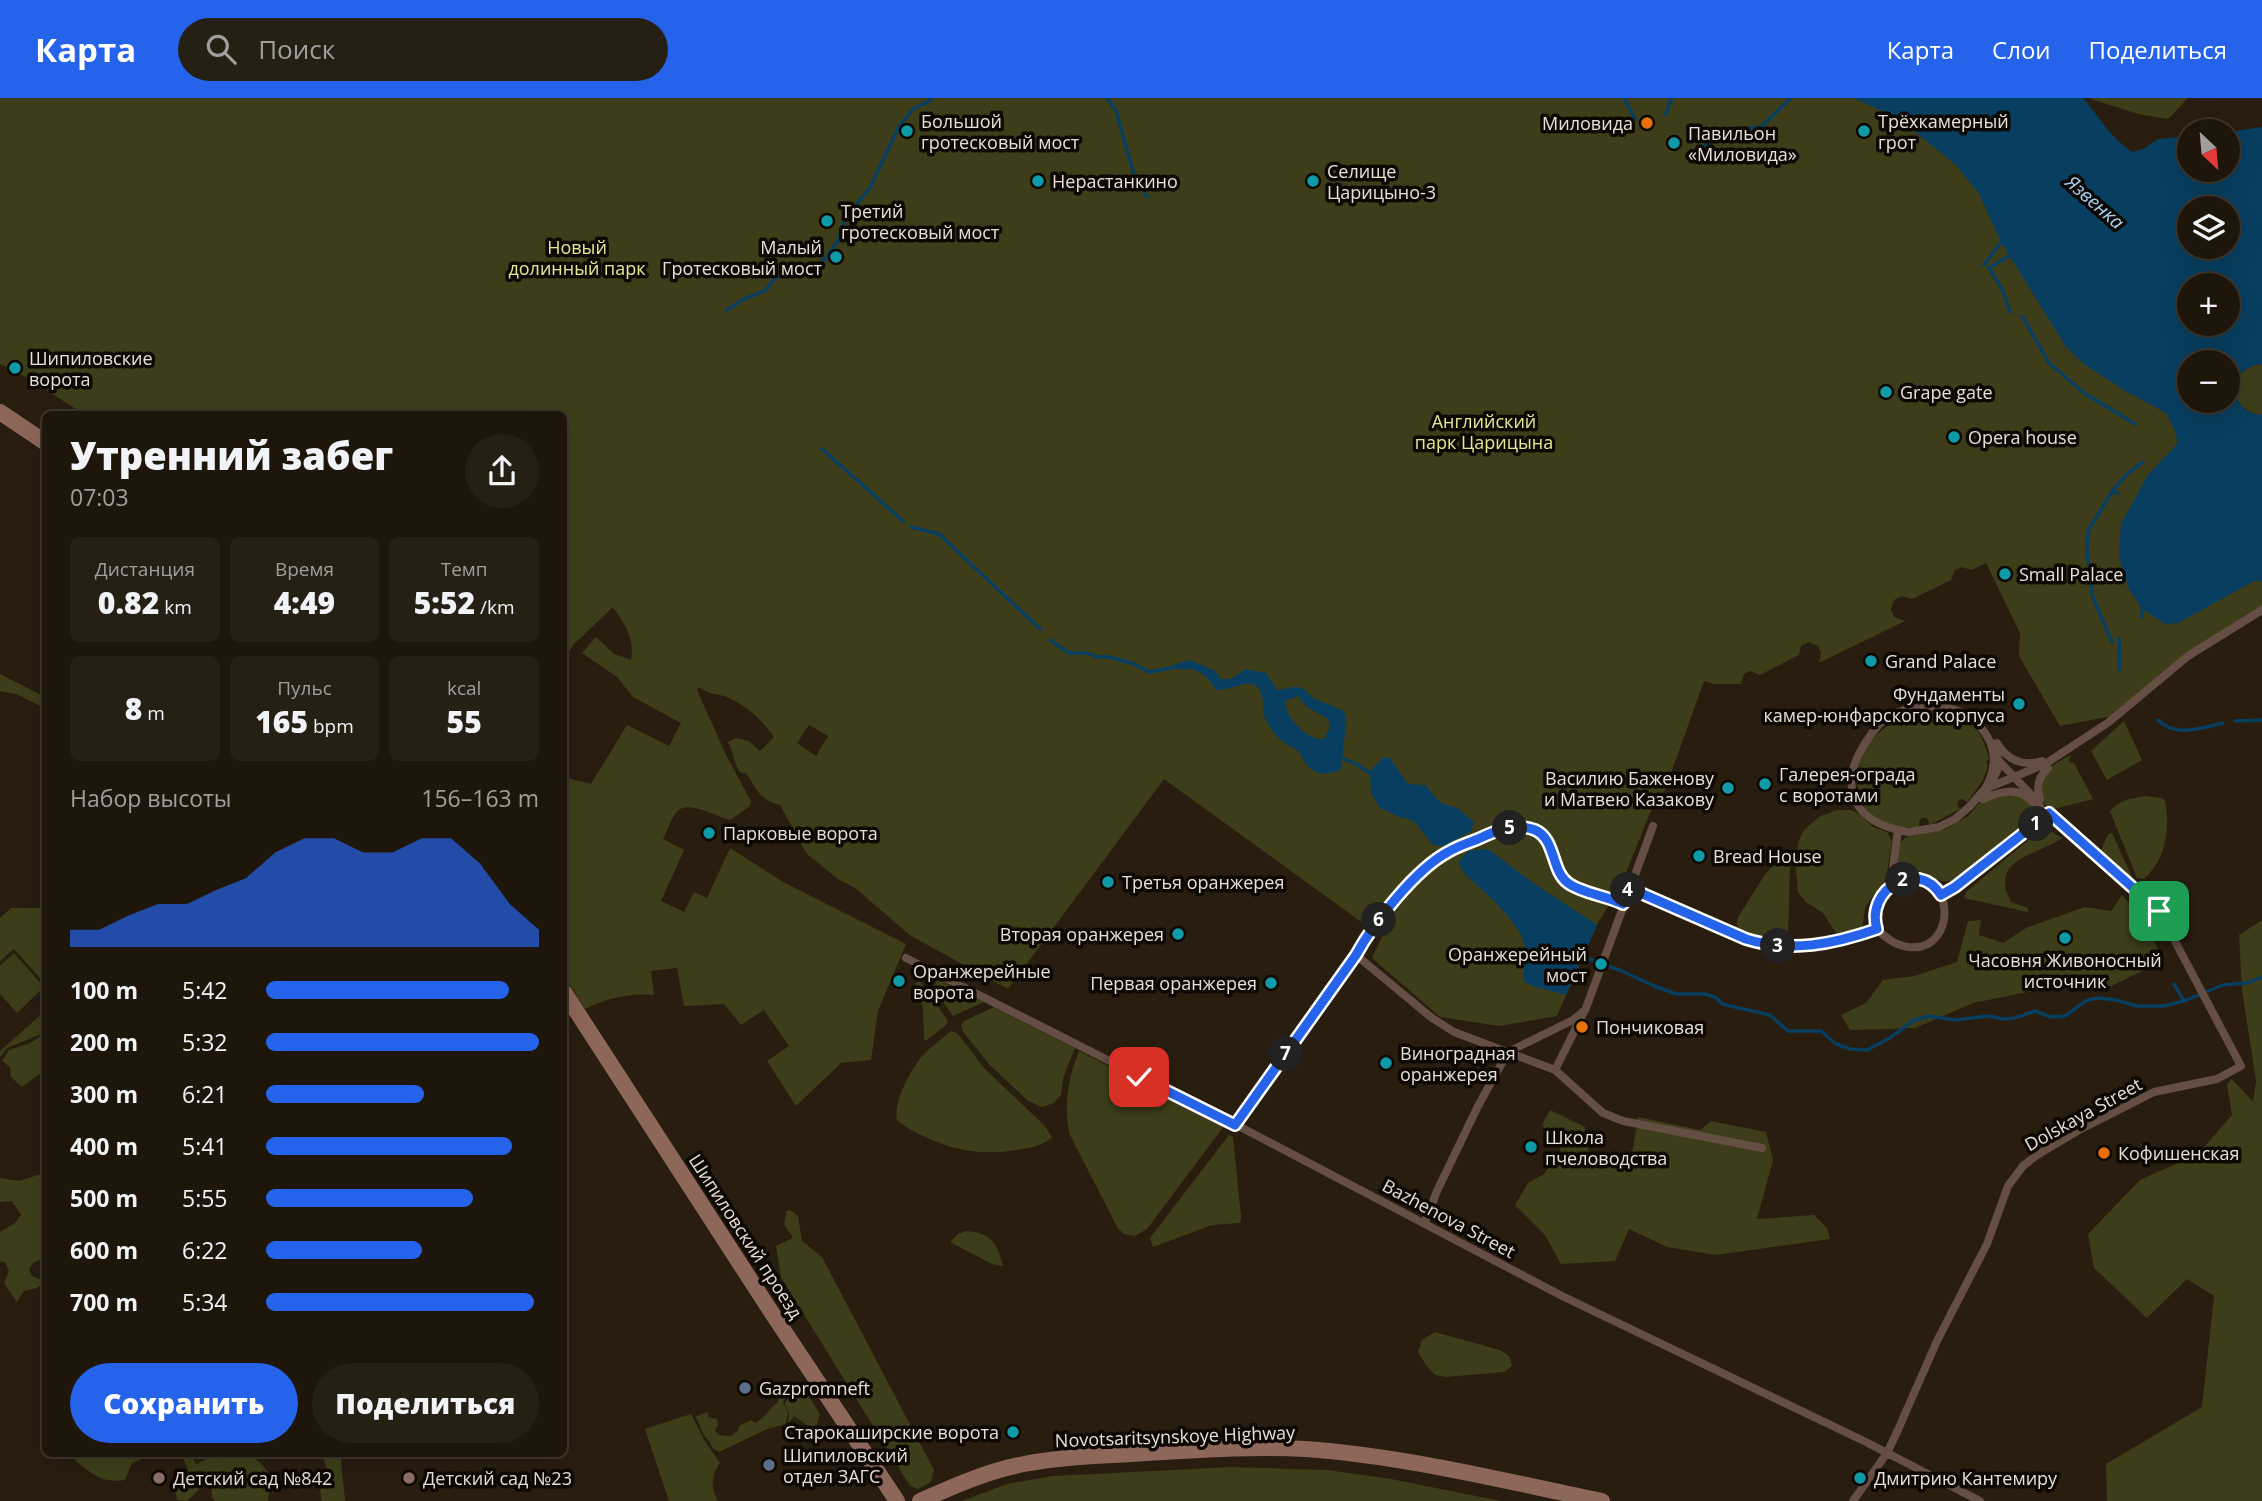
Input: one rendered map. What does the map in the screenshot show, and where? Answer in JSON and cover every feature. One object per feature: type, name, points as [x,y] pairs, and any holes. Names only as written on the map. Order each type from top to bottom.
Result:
[{"type":"main road","points":[[0,412],[42,440]]},
{"type":"main road","name":"Шипиловский проезд","points":[[567,997],[897,1501]]},
{"type":"main road","name":"Novotsaritsynskoye Highway","points":[[920,1501],[988,1473],[1034,1462],[1265,1448],[1342,1453],[1429,1466],[1602,1501]]},
{"type":"street","points":[[1941,895],[2045,816],[2037,800],[2014,777],[1997,759],[1985,732],[1976,721],[1954,709],[1930,706],[1910,709],[1884,719],[1858,755],[1850,779],[1857,805],[1871,819],[1898,830],[1909,832],[1939,827],[1955,819],[1988,788],[2014,777],[2045,764],[2109,722],[2188,656],[2262,610]]},
{"type":"street","points":[[1997,743],[2005,755],[2015,761],[2033,764],[2042,761],[2045,764],[2048,768],[2038,782],[2040,799],[2034,803],[2019,791],[2011,790],[2000,791],[1983,799],[1997,759],[1997,743]]},
{"type":"street","name":"Dolskaya Street","points":[[1853,1501],[1887,1452],[1937,1341],[1987,1244],[2008,1186],[2023,1166],[2079,1130],[2154,1091],[2224,1077],[2241,1066],[2159,911],[2049,813],[2045,816]]},
{"type":"street","points":[[1555,1070],[1585,1009],[1653,826]]},
{"type":"street","points":[[1235,1125],[1356,955],[1366,936],[1414,879],[1447,852],[1500,829],[1536,830],[1546,840],[1560,875],[1568,884],[1623,904]]},
{"type":"street","points":[[1898,830],[1893,868],[1898,881]]},
{"type":"street","points":[[1915,878],[1924,880],[1933,885],[1941,895],[1945,917],[1940,933],[1931,942],[1919,948],[1907,947],[1896,944],[1877,929],[1874,919],[1875,906],[1883,893],[1898,881],[1915,878]]},
{"type":"street","points":[[1629,888],[1763,944],[1791,947],[1831,943],[1877,929]]},
{"type":"street","points":[[1356,955],[1454,1032],[1555,1070],[1603,1113],[1623,1121],[1762,1148]]},
{"type":"street","name":"Bazhenova Street","points":[[906,958],[1425,1222],[1562,1296],[1887,1452],[1980,1501]]},
{"type":"street","points":[[1425,1222],[1472,1118],[1508,1052],[1573,1020],[1585,1009]]},
{"type":"green space","points":[[0,98],[1978,98],[2177,311],[2177,336],[2189,336],[2189,350],[2177,350],[2177,413],[2197,413],[2262,512],[2262,610],[2211,641],[2111,720],[2107,717],[2060,726],[2019,656],[2020,633],[1986,563],[1971,570],[1962,567],[1954,571],[1951,580],[1912,599],[1902,596],[1894,600],[1891,610],[1894,617],[1905,621],[1819,663],[1821,653],[1818,646],[1809,642],[1801,646],[1799,655],[1760,675],[1750,671],[1744,674],[1741,684],[1714,684],[1704,681],[1665,790],[1650,813],[1623,880],[1597,925],[1557,1016],[1500,1026],[1440,1017],[1372,958],[1382,937],[1164,779],[1008,989],[911,936],[855,888],[838,879],[807,854],[780,805],[764,798],[747,774],[740,772],[728,742],[736,738],[749,741],[760,751],[774,737],[744,706],[699,687],[697,690],[727,757],[751,801],[750,806],[730,820],[687,807],[676,813],[663,839],[684,850],[661,901],[684,912],[694,892],[707,898],[730,848],[783,882],[906,944],[878,1011],[871,1060],[841,1063],[796,1106],[767,1061],[789,1046],[764,1010],[741,1025],[724,1004],[684,1006],[677,968],[651,971],[654,995],[618,997],[585,1009],[567,981],[567,778],[591,784],[627,725],[669,746],[681,723],[633,697],[617,677],[582,653],[596,637],[614,654],[631,660],[630,638],[613,607],[572,646],[567,656],[567,411],[79,411],[26,377],[0,364]],"holes":[[[809,725],[828,736],[816,756],[797,743]]]},
{"type":"green space","points":[[2088,98],[2188,98],[2168,119],[2138,114]]},
{"type":"green space","points":[[2262,364],[2262,415],[2250,412],[2240,403],[2240,376],[2250,367]]},
{"type":"green space","points":[[0,674],[42,695],[42,707],[16,694],[0,691]]},
{"type":"green space","points":[[1925,712],[1960,717],[1975,727],[1985,746],[1988,766],[1983,780],[1967,802],[1959,800],[1957,804],[1960,809],[1930,825],[1927,818],[1919,821],[1919,827],[1889,824],[1870,814],[1862,803],[1857,784],[1859,764],[1868,746],[1881,731],[1902,718]]},
{"type":"green space","points":[[2124,721],[2142,760],[2107,780],[2091,751]]},
{"type":"green space","points":[[2070,755],[2069,762],[2074,763],[2093,799],[2050,810],[2040,799],[2038,782],[2048,768]]},
{"type":"green space","points":[[2011,790],[2034,803],[2036,812],[2033,822],[1962,879],[1941,881],[1919,871],[1901,870],[1896,861],[1898,845],[1906,837],[1946,829],[1968,816],[1983,799]]},
{"type":"green space","points":[[2145,796],[2165,800],[2167,832],[2158,862],[2144,879],[2137,878],[2110,811],[2126,800]]},
{"type":"green space","points":[[1837,810],[1851,810],[1859,814],[1873,827],[1887,832],[1892,841],[1886,879],[1865,907],[1863,924],[1859,931],[1845,935],[1836,933],[1823,913],[1806,902],[1798,892],[1795,861],[1804,830],[1819,817]]},
{"type":"green space","points":[[2044,827],[2062,838],[2018,860],[2010,867],[2006,876],[2011,902],[2028,908],[2028,912],[1964,898],[1966,892]]},
{"type":"green space","points":[[2112,833],[2133,879],[2130,881],[2099,855],[2108,834]]},
{"type":"green space","points":[[1781,856],[1787,857],[1790,862],[1788,941],[1754,937],[1737,926],[1737,919],[1764,876]]},
{"type":"green space","points":[[2122,895],[2146,922],[2163,961],[2107,988],[2043,989],[1973,1003],[1915,1028],[1850,1030],[1841,1015],[1866,1003],[1883,980],[1914,976],[1957,962],[1968,921],[1981,920],[1979,935],[2003,943],[2026,928],[2085,907],[2111,911]]},
{"type":"green space","points":[[11,908],[42,908],[42,981],[14,949],[0,961],[0,918]]},
{"type":"green space","points":[[2262,920],[2262,1501],[2107,1501],[2106,1464],[2202,1407],[2214,1296],[2187,1279],[2147,1318],[2094,1268],[2088,1234],[2140,1180],[2198,1154],[2232,1115],[2227,1084],[2232,1079],[2253,1102],[2256,1081],[2242,990],[2239,935]]},
{"type":"green space","points":[[14,953],[42,985],[42,989],[17,1013],[0,994],[0,966]]},
{"type":"green space","points":[[938,979],[984,1002],[953,1016],[933,987]]},
{"type":"green space","points":[[920,981],[948,1021],[926,1041],[923,1008],[915,983]]},
{"type":"green space","points":[[994,1007],[1075,1048],[1063,1078],[1061,1095],[1054,1103],[1042,1107],[1028,1101],[989,1064],[963,1032],[961,1025],[964,1021]]},
{"type":"green space","points":[[42,1014],[42,1034],[7,1048],[0,1057],[0,1051]]},
{"type":"green space","points":[[951,1031],[957,1033],[985,1069],[1044,1125],[1052,1137],[1049,1140],[1022,1149],[975,1152],[930,1139],[897,1120],[901,1094],[915,1066],[925,1053]]},
{"type":"green space","points":[[42,1035],[42,1072],[22,1087],[11,1077],[10,1067],[2,1061],[9,1050],[30,1043]]},
{"type":"green space","points":[[1079,1051],[1224,1126],[1147,1229],[1135,1236],[1124,1234],[1117,1227],[1069,1133],[1068,1091]]},
{"type":"green space","points":[[1550,1110],[1585,1127],[1589,1156],[1630,1167],[1638,1117],[1700,1130],[1711,1121],[1766,1132],[1773,1160],[1757,1219],[1814,1215],[1827,1228],[1830,1239],[1715,1255],[1667,1247],[1629,1229],[1615,1261],[1561,1264],[1545,1235],[1515,1205],[1528,1183],[1544,1174],[1561,1150],[1542,1125]]},
{"type":"green space","points":[[1229,1135],[1233,1137],[1240,1223],[1212,1225],[1153,1247],[1150,1238]]},
{"type":"green space","points":[[42,1176],[42,1259],[33,1263],[29,1269],[32,1276],[40,1279],[42,1284],[24,1291],[17,1302],[4,1283],[9,1271],[5,1262],[0,1262],[0,1232],[15,1223],[21,1215],[12,1201],[0,1202],[0,1178],[19,1181]]},
{"type":"green space","points":[[787,1210],[798,1216],[802,1241],[822,1257],[934,1470],[931,1482],[918,1489],[910,1486],[781,1277],[776,1246],[793,1238],[784,1224]]},
{"type":"green space","points":[[966,1231],[988,1237],[996,1245],[1003,1266],[992,1264],[950,1242]]},
{"type":"green space","points":[[1435,1332],[1500,1350],[1509,1356],[1512,1366],[1504,1372],[1446,1377],[1435,1375],[1418,1352],[1422,1340]]},
{"type":"green space","points":[[804,1389],[820,1414],[814,1435],[811,1428],[794,1416],[788,1424],[789,1413],[785,1404],[789,1393]]},
{"type":"green space","points":[[781,1390],[787,1393],[783,1403],[788,1412],[786,1424],[767,1429],[719,1452],[712,1448],[695,1417],[708,1412],[708,1417],[717,1419],[715,1430],[719,1435],[731,1436],[738,1431],[739,1426],[751,1420],[755,1423],[763,1418],[778,1402]]},
{"type":"green space","points":[[691,1414],[720,1463],[714,1473],[713,1482],[718,1501],[669,1501],[645,1429]]},
{"type":"green space","points":[[72,1457],[146,1457],[132,1463],[125,1480],[117,1481],[96,1476]]},
{"type":"green space","points":[[182,1457],[192,1457],[196,1464],[211,1457],[220,1457],[223,1460],[225,1457],[253,1458],[271,1477],[268,1501],[215,1501],[211,1484],[202,1487],[187,1501],[177,1500],[175,1489],[190,1481]]},
{"type":"green space","points":[[324,1457],[341,1457],[345,1501],[322,1501],[320,1491],[327,1472]]},
{"type":"green space","points":[[1232,1467],[1327,1470],[1391,1479],[1501,1501],[962,1501],[1007,1484],[1053,1476]]},
{"type":"water","name":"Язвенка","points":[[1853,98],[2083,98],[2111,133],[2133,152],[2158,139],[2177,137],[2177,182],[2240,182],[2240,130],[2262,127],[2262,364],[2250,367],[2240,376],[2240,350],[2177,350],[2177,413],[2240,413],[2240,403],[2250,412],[2262,415],[2262,582],[2256,580],[2178,623],[2165,624],[2142,609],[2129,589],[2119,557],[2121,524],[2147,476],[2177,444],[2176,433],[2166,413],[2085,365],[2066,347],[2001,242],[1979,194],[1957,166],[1898,118]]},
{"type":"water","points":[[1190,660],[1215,671],[1221,679],[1231,679],[1245,669],[1266,673],[1277,690],[1302,688],[1315,699],[1342,710],[1346,724],[1341,769],[1319,773],[1311,769],[1297,750],[1279,738],[1265,718],[1262,694],[1257,687],[1250,683],[1216,690],[1202,674],[1195,670],[1175,668],[1175,664]],"holes":[[[1298,696],[1307,707],[1328,719],[1330,727],[1324,739],[1317,739],[1298,727],[1289,714],[1285,701]]]},
{"type":"water","points":[[1389,757],[1408,784],[1425,785],[1441,803],[1457,808],[1474,822],[1471,831],[1445,846],[1433,845],[1414,821],[1380,808],[1371,793],[1370,771],[1383,758]]},
{"type":"water","points":[[1488,849],[1597,925],[1566,995],[1523,981],[1526,953],[1519,931],[1502,909],[1463,872],[1458,862],[1468,851]]},
{"type":"waterway","points":[[727,310],[766,290],[775,278],[818,268],[838,241],[845,218],[870,188],[899,126],[914,108],[932,98]]},
{"type":"waterway","points":[[1107,98],[1116,111],[1133,171],[1147,197]]},
{"type":"waterway","points":[[1624,98],[1635,119]]},
{"type":"waterway","points":[[1665,115],[1672,98]]},
{"type":"waterway","points":[[1741,129],[1761,127],[1791,98]]},
{"type":"waterway","points":[[1705,146],[1730,131],[1740,130]]},
{"type":"waterway","points":[[1984,265],[2001,242]]},
{"type":"waterway","points":[[2009,256],[1989,268],[2003,291],[2010,312]]},
{"type":"waterway","points":[[2022,316],[2049,363],[2084,393],[2135,424]]},
{"type":"waterway","points":[[822,449],[903,521]]},
{"type":"waterway","points":[[2118,494],[2113,490],[2128,473],[2143,462]]},
{"type":"waterway","points":[[2112,642],[2092,595],[2087,551],[2088,531],[2113,490]]},
{"type":"waterway","points":[[911,527],[939,534],[1040,629]]},
{"type":"waterway","points":[[2142,609],[2142,617]]},
{"type":"waterway","points":[[2119,638],[2120,670]]},
{"type":"waterway","points":[[1050,640],[1069,653],[1109,657],[1134,664],[1149,672],[1176,667]]},
{"type":"waterway","points":[[2158,720],[2165,726],[2181,730],[2223,723]]},
{"type":"waterway","points":[[2235,721],[2262,720]]},
{"type":"waterway","points":[[1339,757],[1372,774]]},
{"type":"waterway","points":[[1581,956],[1676,994],[1705,994],[1717,998],[1722,1004],[1770,1015],[1788,1031],[1821,1031],[1836,1044],[1850,1049],[1867,1050],[1890,1038],[1914,1020],[1929,1016],[1954,1020],[1988,1016],[2004,1019],[2035,1011],[2051,1017],[2065,1016],[2087,1000],[2099,998],[2137,1006],[2163,1006],[2184,1001],[2223,985],[2247,983],[2262,977]]},
{"type":"waterway","points":[[2174,984],[2184,1001]]},
{"type":"place","name":"Миловида","points":[[1647,123]]},
{"type":"place","name":"Большой гротесковый мост","points":[[907,131]]},
{"type":"place","name":"Трёхкамерный грот","points":[[1864,131]]},
{"type":"place","name":"Павильон «Миловида»","points":[[1674,143]]},
{"type":"place","name":"Нерастанкино","points":[[1038,181]]},
{"type":"place","name":"Селище Царицыно-3","points":[[1313,181]]},
{"type":"place","name":"Третий гротесковый мост","points":[[827,221]]},
{"type":"place","name":"Малый Гротесковый мост","points":[[836,257]]},
{"type":"place","name":"Шипиловские ворота","points":[[15,368]]},
{"type":"place","name":"Grape gate","points":[[1886,392]]},
{"type":"place","name":"Opera house","points":[[1954,437]]},
{"type":"place","name":"Small Palace","points":[[2005,574]]},
{"type":"place","name":"Grand Palace","points":[[1871,661]]},
{"type":"place","name":"Фундаменты камер-юнфарского корпуса","points":[[2019,704]]},
{"type":"place","name":"Галерея-ограда с воротами","points":[[1765,784]]},
{"type":"place","name":"Василию Баженову и Матвею Казакову","points":[[1728,788]]},
{"type":"place","name":"Парковые ворота","points":[[709,833]]},
{"type":"place","name":"Bread House","points":[[1699,856]]},
{"type":"place","name":"Третья оранжерея","points":[[1108,882]]},
{"type":"place","name":"Вторая оранжерея","points":[[1178,934]]},
{"type":"place","name":"Часовня Живоносный источник","points":[[2065,938]]},
{"type":"place","name":"Оранжерейный мост","points":[[1601,964]]},
{"type":"place","name":"Оранжерейные ворота","points":[[899,981]]},
{"type":"place","name":"Первая оранжерея","points":[[1271,983]]},
{"type":"place","name":"Пончиковая","points":[[1582,1027]]},
{"type":"place","name":"Виноградная оранжерея","points":[[1386,1063]]},
{"type":"place","name":"Школа пчеловодства","points":[[1531,1147]]},
{"type":"place","name":"Кофишенская","points":[[2104,1153]]},
{"type":"place","name":"Gazpromneft","points":[[745,1388]]},
{"type":"place","name":"Старокаширские ворота","points":[[1013,1432]]},
{"type":"place","name":"Шипиловский отдел ЗАГС","points":[[769,1465]]},
{"type":"place","name":"Детский сад №842","points":[[159,1478]]},
{"type":"place","name":"Детский сад №23","points":[[409,1478]]},
{"type":"place","name":"Дмитрию Кантемиру","points":[[1860,1478]]},
{"type":"route","points":[[1139,1077],[1235,1125],[1356,955],[1366,936],[1414,879],[1447,852],[1500,829],[1536,830],[1546,840],[1560,875],[1568,884],[1623,904],[1629,888],[1746,939],[1791,947],[1831,943],[1877,929],[1874,919],[1875,906],[1883,893],[1898,881],[1915,878],[1924,880],[1933,885],[1941,895],[2049,813],[2159,911]]},
{"type":"park label","name":"Новый долинный парк","points":[[577,257]]},
{"type":"park label","name":"Английский парк Царицына","points":[[1484,431]]}]
